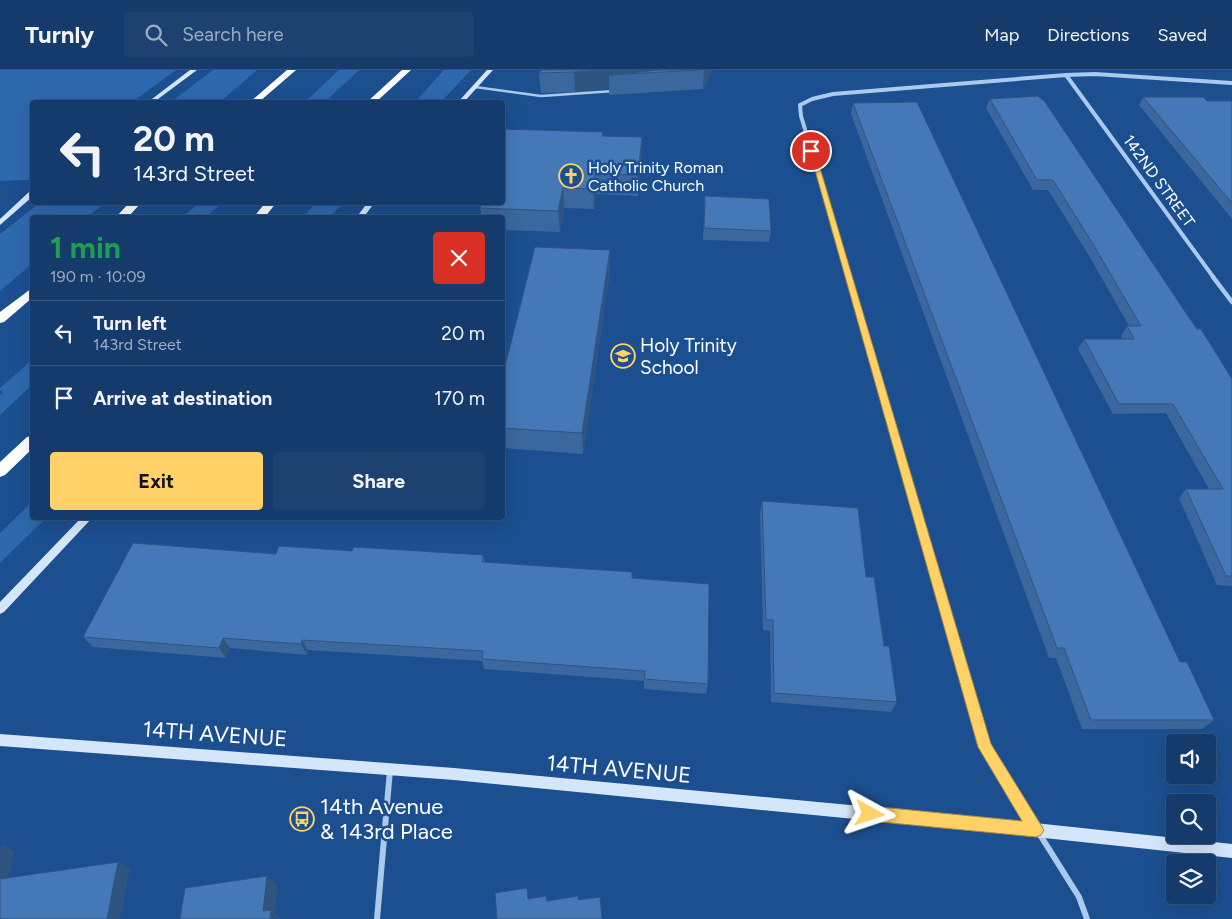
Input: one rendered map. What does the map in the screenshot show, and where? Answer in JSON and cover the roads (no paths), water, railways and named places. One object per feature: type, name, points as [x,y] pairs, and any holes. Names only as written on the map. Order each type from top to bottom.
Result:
[{"type":"highway","points":[[256,100],[292,70]]},
{"type":"highway","points":[[367,100],[396,70]]},
{"type":"highway","points":[[373,100],[407,70]]},
{"type":"highway","points":[[123,215],[134,205]]},
{"type":"highway","points":[[261,215],[269,205]]},
{"type":"highway","points":[[0,320],[30,294]]},
{"type":"highway","points":[[0,471],[30,442]]},
{"type":"street","points":[[154,100],[194,70]]},
{"type":"street","points":[[463,100],[490,70]]},
{"type":"street","points":[[1087,919],[1079,897],[985,747],[851,282],[801,116],[800,105],[833,94],[1066,75],[1096,74],[1232,83]]},
{"type":"street","name":"142ND STREET","points":[[1066,75],[1232,302]]},
{"type":"street","points":[[0,223],[30,196]]},
{"type":"street","points":[[361,215],[369,205]]},
{"type":"street","points":[[0,609],[85,520]]},
{"type":"street","name":"14TH AVENUE","points":[[0,740],[390,768],[1036,830],[1232,852]]},
{"type":"street","points":[[376,919],[390,768]]},
{"type":"lane","points":[[475,87],[541,96],[615,91]]},
{"type":"place","name":"Holy Trinity Roman Catholic Church","points":[[571,176]]},
{"type":"place","name":"Holy Trinity School","points":[[623,356]]},
{"type":"place","name":"14th Avenue & 143rd Place","points":[[302,819]]}]
